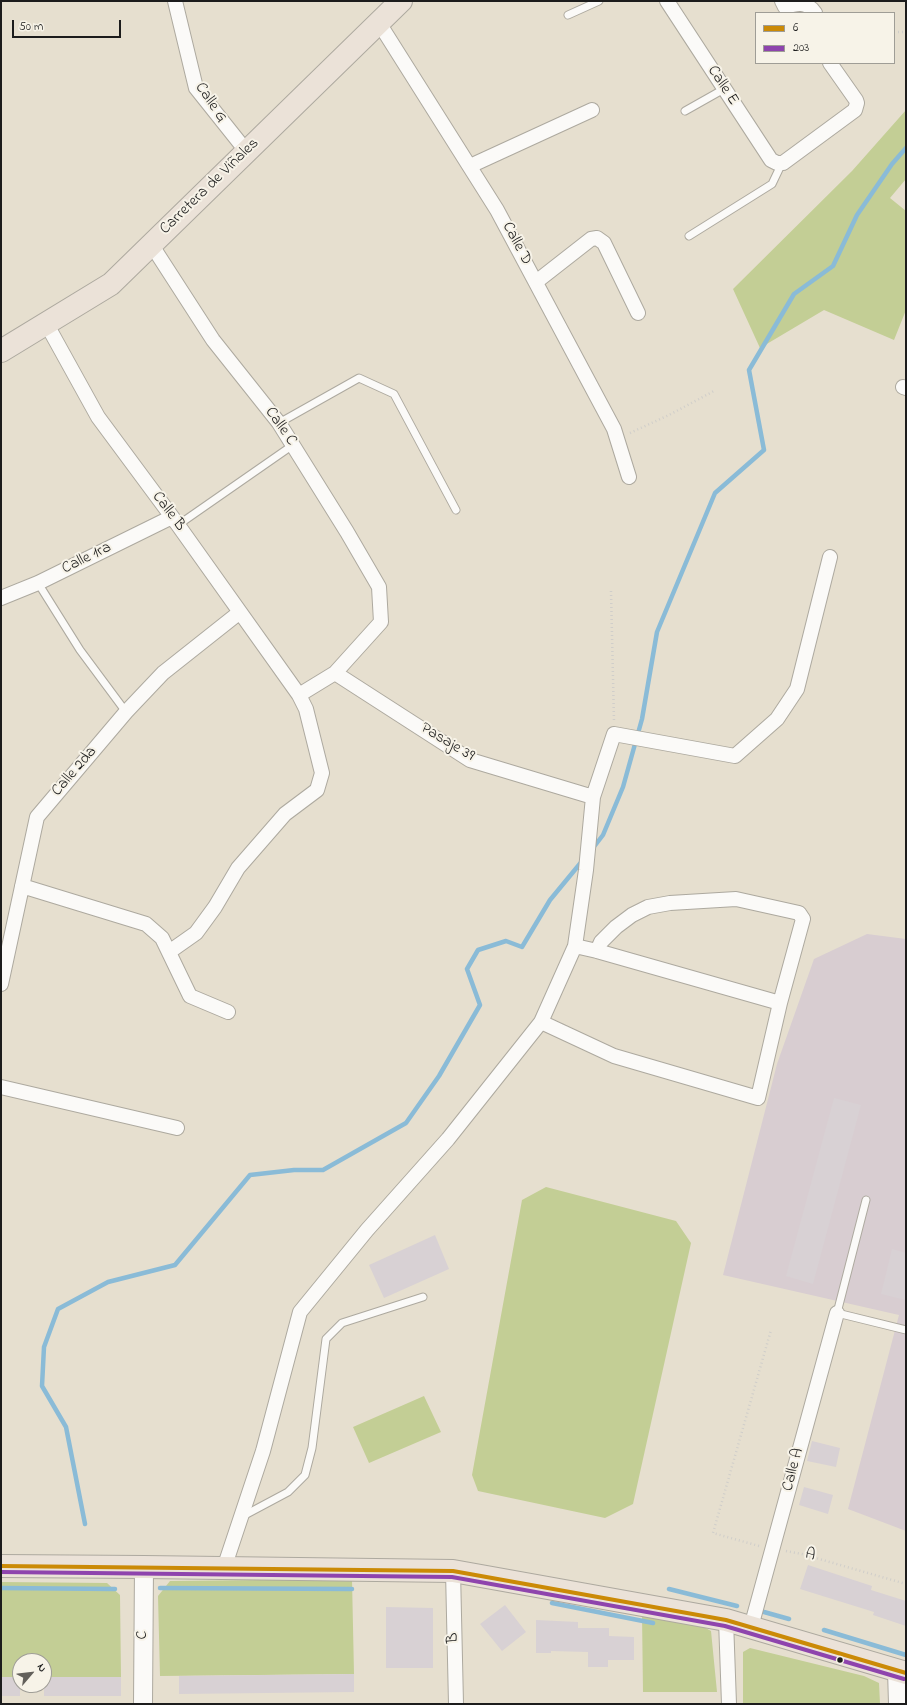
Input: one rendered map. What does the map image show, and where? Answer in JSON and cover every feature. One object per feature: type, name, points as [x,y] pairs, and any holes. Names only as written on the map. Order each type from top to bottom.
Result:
[{"type":"main road","name":"Carretera de Viñales","points":[[1,350],[111,284],[401,1]]},
{"type":"main road","points":[[1,1566],[453,1571],[726,1620],[902,1672]]},
{"type":"street","name":"Calle G","points":[[174,1],[196,88],[246,152]]},
{"type":"street","name":"Calle E","points":[[667,1],[772,160],[777,163],[782,162]]},
{"type":"street","points":[[782,1],[785,7],[797,3],[808,4],[814,12]]},
{"type":"street","name":"Calle D","points":[[379,23],[497,210],[614,430],[629,477]]},
{"type":"street","points":[[782,162],[855,110],[857,103],[856,100],[831,64]]},
{"type":"street","points":[[470,166],[592,110]]},
{"type":"street","points":[[536,282],[591,239],[597,238],[604,243],[638,314]]},
{"type":"street","name":"Calle C","points":[[151,244],[213,340],[278,423],[293,445],[379,587],[381,622],[335,673]]},
{"type":"street","name":"Calle B","points":[[46,323],[98,417],[175,521],[299,695],[306,710],[322,773],[317,790],[284,814],[238,868],[215,907],[196,933],[169,952]]},
{"type":"street","name":"Calle 1ra","points":[[1,598],[38,583],[175,521]]},
{"type":"street","points":[[224,1568],[263,1452],[300,1312],[367,1230],[448,1138],[541,1022],[575,946],[586,870],[593,797],[614,734],[735,756],[777,719],[797,689],[830,557]]},
{"type":"street","name":"Calle 2da","points":[[1,984],[37,816],[126,712],[163,673],[240,612]]},
{"type":"street","points":[[299,695],[335,673]]},
{"type":"street","name":"Pasaje 39","points":[[335,673],[470,760],[593,797]]},
{"type":"street","points":[[22,886],[146,924],[162,938],[190,996],[228,1012]]},
{"type":"street","points":[[541,1022],[614,1056],[758,1098],[780,1003],[803,919],[799,913],[736,899],[670,903],[648,906],[632,915],[616,927],[601,942],[597,951]]},
{"type":"street","points":[[575,946],[780,1003]]},
{"type":"street","points":[[1,1087],[177,1128]]},
{"type":"street","name":"Calle A","points":[[751,1627],[837,1313]]},
{"type":"street","name":"C","points":[[143,1704],[144,1567]]},
{"type":"street","name":"B","points":[[453,1571],[456,1704]]},
{"type":"street","points":[[726,1620],[729,1704]]},
{"type":"street","points":[[898,1704],[902,1672]]},
{"type":"lane","points":[[568,15],[599,1]]},
{"type":"lane","points":[[685,111],[724,89]]},
{"type":"lane","points":[[689,236],[772,184],[782,162]]},
{"type":"lane","points":[[278,423],[359,378],[394,394],[456,510]]},
{"type":"lane","points":[[175,521],[293,445]]},
{"type":"lane","points":[[38,583],[80,650],[126,712]]},
{"type":"lane","points":[[866,1200],[837,1313],[906,1330]]},
{"type":"lane","points":[[241,1517],[288,1492],[304,1475],[312,1448],[326,1338],[342,1323],[423,1296]]},
{"type":"path","points":[[895,32],[906,32]]},
{"type":"path","points":[[617,438],[669,415],[714,391]]},
{"type":"path","points":[[611,591],[614,734]]},
{"type":"path","name":"A","points":[[771,1330],[713,1533],[772,1549],[802,1554],[906,1584]]},
{"type":"shaded area","points":[[867,934],[906,939],[906,1531],[848,1509],[899,1315],[723,1275],[777,1064],[814,959]]},
{"type":"green space","points":[[906,110],[906,179],[890,198],[906,211],[906,310],[894,340],[824,310],[760,348],[733,289],[852,171]]},
{"type":"green space","points":[[546,1187],[676,1221],[691,1243],[633,1504],[605,1518],[478,1491],[472,1475],[522,1200]]},
{"type":"green space","points":[[424,1396],[441,1432],[369,1463],[353,1427]]},
{"type":"green space","points":[[352,1579],[354,1674],[160,1676],[158,1596],[170,1581]]},
{"type":"green space","points":[[1,1582],[107,1583],[120,1595],[121,1677],[52,1677],[52,1653],[12,1653],[12,1677],[1,1677]]},
{"type":"green space","points":[[642,1614],[702,1626],[711,1631],[717,1692],[643,1692]]},
{"type":"green space","points":[[750,1648],[864,1676],[879,1683],[880,1704],[743,1704],[743,1652]]},
{"type":"building","points":[[834,1098],[861,1105],[813,1284],[786,1276]]},
{"type":"building","points":[[435,1235],[449,1269],[384,1298],[369,1265]]},
{"type":"building","points":[[892,1249],[906,1253],[906,1300],[881,1294]]},
{"type":"building","points":[[812,1441],[840,1448],[836,1467],[807,1461]]},
{"type":"building","points":[[804,1487],[833,1495],[828,1514],[799,1505]]},
{"type":"building","points":[[808,1565],[872,1586],[871,1590],[906,1601],[906,1626],[873,1615],[874,1612],[800,1589]]},
{"type":"building","points":[[505,1605],[526,1632],[502,1651],[480,1624]]},
{"type":"building","points":[[386,1607],[433,1608],[433,1668],[386,1668]]},
{"type":"building","points":[[536,1620],[578,1622],[578,1628],[609,1628],[609,1636],[634,1637],[634,1660],[608,1660],[608,1667],[588,1667],[588,1652],[551,1651],[551,1653],[536,1653]]},
{"type":"building","points":[[354,1674],[354,1692],[179,1694],[179,1676]]},
{"type":"building","points":[[1,1677],[12,1677],[12,1693],[20,1693],[20,1696],[1,1696]]},
{"type":"building","points":[[52,1677],[121,1677],[121,1696],[44,1696],[44,1693],[52,1693]]},
{"type":"waterway","points":[[593,848],[603,835],[623,787],[642,719],[657,632],[715,493],[764,450],[749,370],[794,294],[833,266],[857,215],[892,164],[906,148]]},
{"type":"waterway","points":[[85,1524],[66,1427],[42,1386],[44,1347],[58,1309],[108,1282],[175,1265],[250,1175],[294,1170],[323,1170],[406,1123],[439,1076],[480,1005],[467,969],[478,950],[506,941],[522,947],[550,900],[583,860]]},
{"type":"waterway","points":[[1,1588],[115,1589]]},
{"type":"waterway","points":[[160,1588],[352,1589]]},
{"type":"waterway","points":[[669,1589],[737,1606]]},
{"type":"waterway","points":[[552,1603],[653,1623]]},
{"type":"waterway","points":[[764,1612],[789,1619]]},
{"type":"waterway","points":[[824,1630],[906,1655]]},
{"type":"transit line","name":"6","points":[[1,1566],[453,1571],[726,1620],[906,1673]]},
{"type":"transit line","name":"203","points":[[1,1572],[452,1577],[725,1626],[904,1679]]}]
